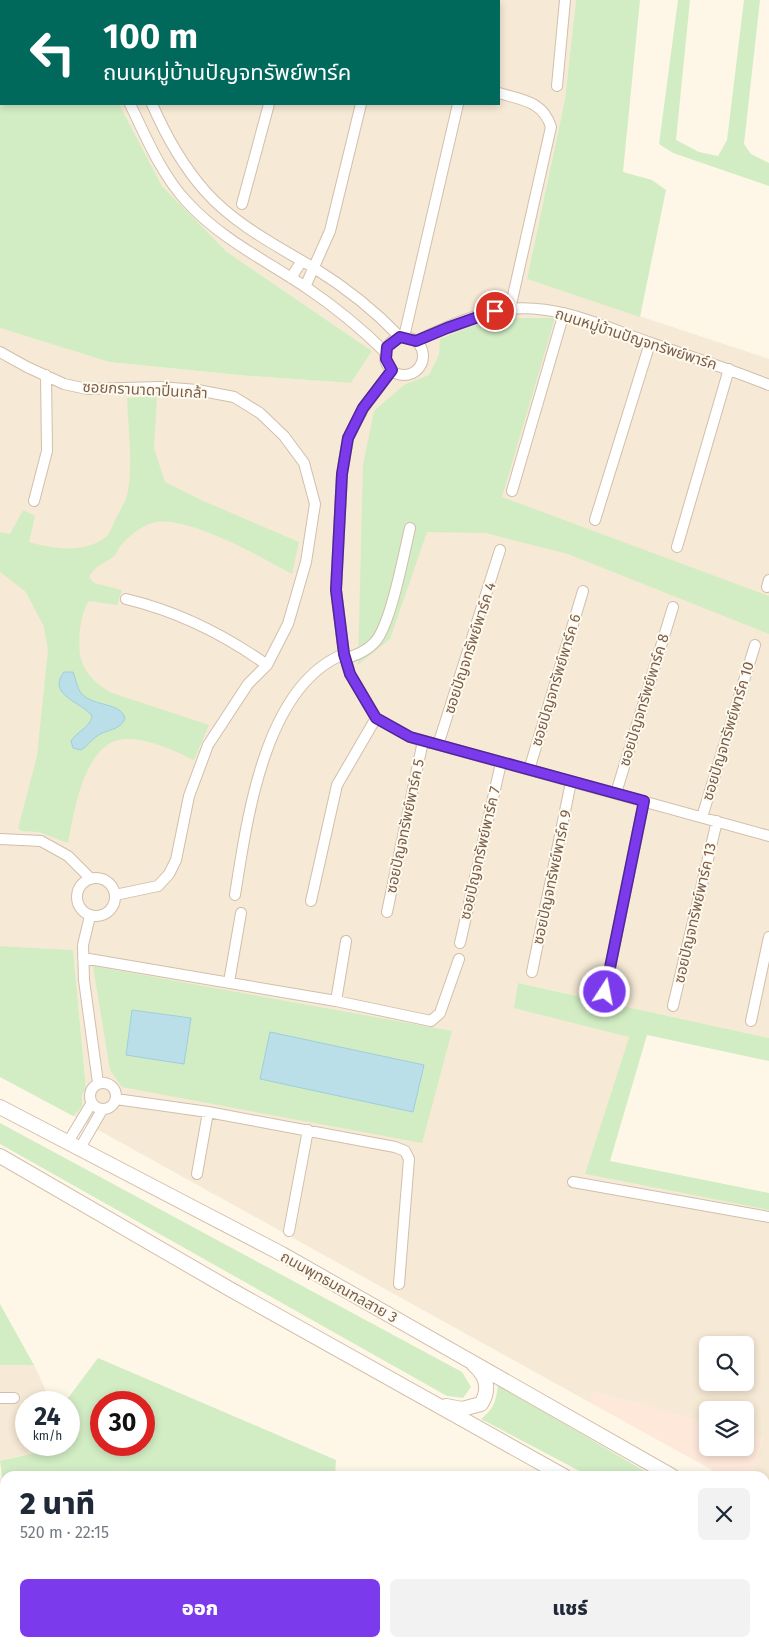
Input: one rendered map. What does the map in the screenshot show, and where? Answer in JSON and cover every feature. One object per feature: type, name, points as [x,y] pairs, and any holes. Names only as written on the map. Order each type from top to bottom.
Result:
[{"type":"main road","name":"ถนนพุทธมณฑลสาย 3","points":[[0,1107],[282,1254],[663,1471]]},
{"type":"main road","points":[[0,1156],[228,1288],[555,1471]]},
{"type":"main road","points":[[438,1405],[462,1409],[472,1408],[481,1404],[487,1395],[484,1377],[478,1368],[466,1358]]},
{"type":"street","points":[[557,86],[565,0]]},
{"type":"street","points":[[500,93],[536,105],[547,116],[550,128],[510,309]]},
{"type":"street","points":[[130,105],[163,171],[186,202],[242,249],[291,278],[340,312],[386,353]]},
{"type":"street","points":[[152,105],[178,157],[206,193],[258,235],[314,269],[369,308],[402,337],[416,341],[422,352],[420,365],[410,374],[398,374],[392,370],[386,359],[386,353],[390,343],[402,337],[458,105]]},
{"type":"street","points":[[242,204],[268,105]]},
{"type":"street","points":[[305,287],[330,231],[361,105]]},
{"type":"street","points":[[291,278],[301,262]]},
{"type":"street","name":"ถนนหมู่บ้านปัญจทรัพย์พาร์ค","points":[[416,341],[479,316],[510,309],[537,308],[564,313],[729,369],[769,385]]},
{"type":"street","points":[[512,491],[564,313]]},
{"type":"street","points":[[595,520],[650,343]]},
{"type":"street","name":"ซอยกรานาดาปิ่นเกล้า","points":[[0,352],[64,384],[87,389],[160,388],[197,390],[234,397],[260,413],[284,436],[304,463],[315,504],[306,562],[288,624],[267,666],[248,684],[208,744],[189,796],[176,860],[169,874],[158,886],[115,895]]},
{"type":"street","points":[[677,546],[729,369]]},
{"type":"street","points":[[392,370],[363,408],[348,438],[342,474],[336,590],[344,656],[350,674],[376,718],[410,737],[423,741],[769,836]]},
{"type":"street","points":[[34,501],[47,451],[46,375]]},
{"type":"street","points":[[235,895],[259,770],[275,729],[312,672],[328,660],[366,651],[376,641],[394,595],[410,528]]},
{"type":"street","name":"ซอยปัญจทรัพย์พาร์ค 4","points":[[438,745],[500,550]]},
{"type":"street","name":"ซอยปัญจทรัพย์พาร์ค 6","points":[[529,770],[583,591]]},
{"type":"street","points":[[126,599],[148,604],[186,619],[244,648],[267,666]]},
{"type":"street","name":"ซอยปัญจทรัพย์พาร์ค 8","points":[[616,793],[673,607]]},
{"type":"street","name":"ซอยปัญจทรัพย์พาร์ค 10","points":[[702,817],[755,645]]},
{"type":"street","points":[[311,901],[337,785],[376,718]]},
{"type":"street","name":"ซอยปัญจทรัพย์พาร์ค 5","points":[[387,912],[423,741]]},
{"type":"street","name":"ซอยปัญจทรัพย์พาร์ค 7","points":[[460,943],[501,763]]},
{"type":"street","name":"ซอยปัญจทรัพย์พาร์ค 9","points":[[532,972],[571,782]]},
{"type":"street","points":[[605,992],[644,801]]},
{"type":"street","name":"ซอยปัญจทรัพย์พาร์ค 13","points":[[674,1006],[717,821]]},
{"type":"street","points":[[0,839],[41,841],[68,856],[91,878],[107,881],[112,887],[115,902],[105,914],[90,916],[80,909],[77,897],[81,885],[91,878]]},
{"type":"street","points":[[229,982],[241,913]]},
{"type":"street","points":[[90,916],[83,945],[84,980],[98,1084]]},
{"type":"street","points":[[751,1021],[769,937]]},
{"type":"street","points":[[336,1001],[346,941]]},
{"type":"street","points":[[84,958],[336,1001],[422,1021],[431,1021],[440,1013],[459,959]]},
{"type":"street","points":[[74,1145],[102,1110],[114,1105],[116,1099],[112,1086],[98,1084]]},
{"type":"street","points":[[74,1145],[91,1104],[90,1092],[98,1084]]},
{"type":"street","points":[[116,1099],[208,1112],[394,1147],[405,1151],[409,1159],[399,1284]]},
{"type":"street","points":[[91,1104],[102,1110]]},
{"type":"street","points":[[197,1174],[208,1112]]},
{"type":"street","points":[[289,1231],[308,1130]]},
{"type":"street","points":[[573,1182],[769,1217]]},
{"type":"street","points":[[0,1398],[14,1398]]},
{"type":"shaded area","points":[[500,0],[576,0],[565,99],[527,279],[769,359],[769,1038],[519,983],[629,1037],[585,1174],[769,1210],[769,1471],[753,1471],[763,1439],[754,1436],[754,1401],[699,1401],[699,1421],[595,1392],[589,1402],[73,1116],[82,1107],[82,1095],[86,1087],[73,950],[0,946],[0,328],[109,362],[249,376],[351,383],[372,351],[227,252],[162,186],[120,105],[500,105]]},
{"type":"shaded area","points":[[0,1365],[34,1365],[46,1391],[15,1391],[15,1456],[21,1456],[0,1461]]},
{"type":"shaded area","points":[[595,1392],[699,1421],[699,1456],[754,1456],[754,1436],[763,1438],[753,1471],[714,1471],[589,1402]]},
{"type":"green space","points":[[576,0],[640,0],[623,172],[652,180],[666,190],[640,317],[527,279],[565,99]]},
{"type":"green space","points":[[678,0],[690,0],[676,140],[699,152],[718,156],[727,140],[744,0],[760,0],[744,144],[751,154],[769,163],[769,186],[673,153],[659,144]]},
{"type":"green space","points":[[0,105],[120,105],[162,186],[227,252],[372,351],[351,383],[249,376],[109,362],[0,328]]},
{"type":"green space","points":[[511,318],[555,318],[502,497],[769,596],[769,634],[568,554],[486,533],[427,532],[390,639],[358,665],[363,465],[374,411],[404,385],[429,375],[439,355],[440,339],[470,327]]},
{"type":"green space","points":[[157,396],[154,448],[165,482],[201,500],[299,542],[292,574],[245,549],[206,532],[171,522],[156,522],[130,536],[115,555],[99,566],[89,577],[94,583],[122,590],[117,605],[89,601],[83,613],[79,645],[81,659],[89,675],[112,693],[209,725],[194,760],[161,745],[134,739],[125,739],[111,743],[100,752],[83,780],[68,843],[39,832],[18,829],[37,756],[48,650],[44,627],[26,592],[0,572],[0,532],[10,534],[23,510],[35,516],[29,542],[48,547],[79,548],[99,542],[107,536],[124,504],[128,491],[130,457],[127,398]]},
{"type":"green space","points":[[0,946],[73,950],[86,1088],[82,1095],[82,1107],[73,1116],[0,1077]]},
{"type":"green space","points":[[93,966],[452,1031],[422,1143],[122,1087],[110,1070]]},
{"type":"green space","points":[[518,983],[769,1038],[769,1061],[647,1035],[610,1161],[769,1193],[769,1210],[585,1174],[629,1037],[514,1008]]},
{"type":"green space","points":[[0,1123],[462,1372],[471,1387],[463,1398],[447,1396],[0,1144]]},
{"type":"green space","points":[[0,1304],[34,1365],[0,1365]]},
{"type":"green space","points":[[98,1358],[336,1460],[335,1471],[1,1471],[0,1461],[22,1456],[80,1456],[80,1391],[73,1391]]},
{"type":"green space","points":[[498,1385],[644,1471],[580,1471],[481,1419],[489,1412],[496,1396]]},
{"type":"water","points":[[64,672],[73,672],[79,689],[87,698],[119,710],[125,719],[120,726],[97,736],[81,750],[73,748],[71,741],[89,724],[92,716],[62,692],[59,687]]},
{"type":"water","points":[[132,1010],[191,1018],[184,1064],[126,1055]]},
{"type":"water","points":[[270,1032],[424,1065],[413,1112],[260,1079]]},
{"type":"route","points":[[495,311],[416,341],[400,337],[387,347],[386,359],[392,370],[363,408],[348,438],[342,474],[336,590],[344,654],[350,674],[376,718],[410,737],[644,801],[605,992]]}]
